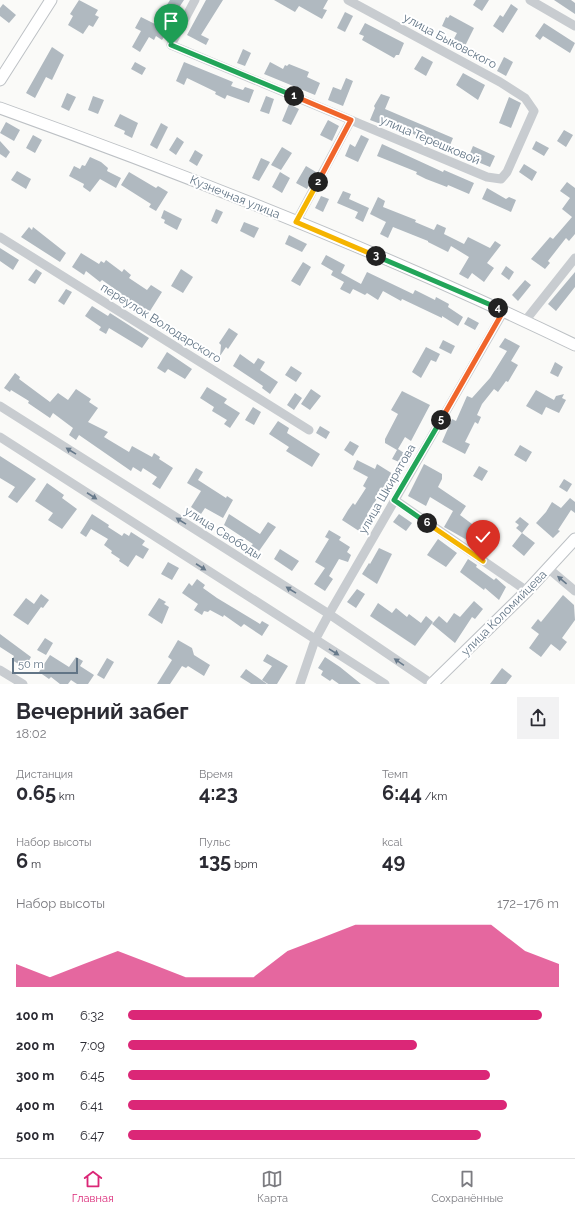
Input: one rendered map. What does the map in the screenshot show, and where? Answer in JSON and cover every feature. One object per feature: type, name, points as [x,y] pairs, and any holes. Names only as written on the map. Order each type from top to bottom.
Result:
[{"type":"main road","points":[[0,80],[51,0]]},
{"type":"main road","name":"Кузнечная улица","points":[[0,108],[114,149],[296,222],[504,310],[575,345]]},
{"type":"main road","name":"улица Коломийцева","points":[[432,684],[549,569],[575,539]]},
{"type":"street","name":"улица Терешковой","points":[[195,0],[171,45],[487,177],[501,179]]},
{"type":"street","name":"улица Быковского","points":[[348,0],[500,82],[525,98],[534,111],[507,172],[501,179]]},
{"type":"street","points":[[530,0],[575,26]]},
{"type":"street","points":[[296,222],[351,120]]},
{"type":"street","name":"переулок Володарского","points":[[0,237],[309,430]]},
{"type":"street","points":[[525,321],[575,258]]},
{"type":"street","name":"улица Шкирятова","points":[[300,684],[315,640],[329,614],[504,310]]},
{"type":"street","name":"улица Свободы","points":[[0,406],[329,614],[432,684]]},
{"type":"street","points":[[0,437],[385,684]]},
{"type":"street","points":[[394,500],[527,591]]},
{"type":"street","points":[[549,569],[575,591]]},
{"type":"street","points":[[0,670],[23,684]]},
{"type":"building","points":[[79,0],[98,10],[95,15],[99,17],[93,27],[89,25],[83,34],[68,25],[73,16],[70,14]]},
{"type":"building","points":[[170,0],[184,0],[176,12],[179,13],[162,40],[156,36],[154,40],[149,37],[140,52],[132,47],[141,31],[135,28],[141,17],[155,24]]},
{"type":"building","points":[[206,0],[223,0],[201,35],[209,39],[206,45],[187,35]]},
{"type":"building","points":[[274,0],[328,0],[323,9],[327,10],[322,19],[299,6],[295,12]]},
{"type":"building","points":[[476,0],[489,0],[482,11],[473,5]]},
{"type":"building","points":[[554,0],[571,0],[575,3],[575,14]]},
{"type":"building","points":[[3,4],[16,15],[9,23],[0,16],[0,8]]},
{"type":"building","points":[[511,4],[518,9],[503,33],[493,26],[500,15],[503,17]]},
{"type":"building","points":[[345,12],[353,16],[345,32],[337,28]]},
{"type":"building","points":[[450,15],[474,28],[462,52],[450,46],[457,33],[442,26],[446,17],[448,18]]},
{"type":"building","points":[[365,23],[404,43],[399,55],[396,55],[394,58],[362,40],[364,36],[359,34]]},
{"type":"building","points":[[544,23],[575,43],[570,53],[543,36],[540,40],[535,36]]},
{"type":"building","points":[[52,47],[64,55],[52,80],[46,77],[35,98],[26,93]]},
{"type":"building","points":[[243,49],[251,53],[245,66],[237,63]]},
{"type":"building","points":[[422,56],[433,62],[426,76],[414,69]]},
{"type":"building","points":[[504,57],[513,62],[506,76],[497,71]]},
{"type":"building","points":[[135,62],[146,68],[142,75],[131,69]]},
{"type":"building","points":[[184,62],[233,82],[231,86],[243,90],[245,87],[254,90],[249,103],[227,95],[225,99],[215,94],[216,92],[187,78],[184,85],[176,81]]},
{"type":"building","points":[[270,62],[283,69],[285,65],[287,66],[289,64],[309,72],[307,77],[320,83],[315,95],[264,74]]},
{"type":"building","points":[[463,73],[485,85],[478,100],[456,85]]},
{"type":"building","points":[[346,78],[353,81],[343,106],[328,100],[333,87],[341,90]]},
{"type":"building","points":[[67,93],[76,97],[69,111],[61,107]]},
{"type":"building","points":[[381,94],[390,97],[385,109],[453,138],[448,150],[398,127],[397,130],[370,120],[375,108],[374,106]]},
{"type":"building","points":[[93,96],[104,100],[98,114],[88,110]]},
{"type":"building","points":[[266,96],[274,99],[269,114],[260,111]]},
{"type":"building","points":[[509,97],[521,103],[511,128],[499,123]]},
{"type":"building","points":[[289,104],[299,109],[291,125],[282,121]]},
{"type":"building","points":[[120,114],[138,123],[132,138],[124,134],[125,131],[114,126]]},
{"type":"building","points":[[328,120],[339,126],[332,141],[320,135]]},
{"type":"building","points":[[6,122],[20,130],[14,141],[0,133]]},
{"type":"building","points":[[161,123],[168,127],[157,149],[150,145]]},
{"type":"building","points":[[564,130],[573,135],[566,147],[557,141]]},
{"type":"building","points":[[33,135],[42,140],[35,153],[26,148]]},
{"type":"building","points":[[361,135],[369,139],[358,162],[345,156],[350,144],[355,147]]},
{"type":"building","points":[[177,137],[184,142],[176,155],[169,150]]},
{"type":"building","points":[[0,141],[10,152],[6,158],[0,154]]},
{"type":"building","points":[[536,141],[549,148],[544,156],[532,149]]},
{"type":"building","points":[[382,144],[443,172],[444,170],[474,183],[469,194],[448,185],[447,187],[426,179],[416,174],[417,172],[377,156]]},
{"type":"building","points":[[473,146],[495,156],[490,167],[468,158]]},
{"type":"building","points":[[282,147],[292,153],[281,170],[271,165]]},
{"type":"building","points":[[195,150],[203,155],[197,166],[189,161]]},
{"type":"building","points":[[90,157],[101,162],[108,168],[107,171],[121,178],[116,188],[100,179],[90,192],[83,187],[84,184],[69,176],[74,166],[80,169],[82,165],[85,166]]},
{"type":"building","points":[[261,158],[270,162],[259,181],[252,178]]},
{"type":"building","points":[[524,164],[537,172],[532,181],[519,172]]},
{"type":"building","points":[[306,166],[316,172],[307,189],[296,183]]},
{"type":"building","points":[[17,171],[31,179],[26,189],[11,180]]},
{"type":"building","points":[[129,172],[156,188],[158,186],[168,192],[156,211],[149,207],[151,204],[121,185]]},
{"type":"building","points":[[280,172],[290,178],[282,193],[272,187]]},
{"type":"building","points":[[567,182],[575,188],[575,234],[569,241],[566,238],[548,261],[550,263],[545,269],[531,259],[550,237],[553,239],[572,217],[562,209],[570,198],[560,191]]},
{"type":"building","points":[[487,188],[506,199],[509,197],[516,200],[511,212],[482,199]]},
{"type":"building","points":[[343,191],[351,194],[349,199],[369,208],[363,222],[355,218],[358,212],[337,203]]},
{"type":"building","points":[[321,196],[329,199],[323,212],[315,208]]},
{"type":"building","points":[[378,197],[385,201],[383,207],[416,220],[415,222],[434,230],[437,224],[446,228],[444,234],[464,244],[468,237],[490,248],[495,241],[501,245],[487,263],[494,268],[484,282],[472,273],[468,279],[459,274],[469,257],[451,246],[448,252],[428,241],[393,227],[388,238],[380,234],[386,222],[370,214]]},
{"type":"building","points":[[216,209],[223,212],[217,224],[211,221]]},
{"type":"building","points":[[164,210],[182,219],[177,230],[164,223],[165,220],[161,218]]},
{"type":"building","points":[[244,222],[259,228],[254,238],[240,231]]},
{"type":"building","points":[[29,227],[32,230],[33,227],[66,253],[60,262],[21,237]]},
{"type":"building","points":[[289,235],[307,244],[302,252],[285,244]]},
{"type":"building","points":[[0,248],[19,260],[13,270],[0,261]]},
{"type":"building","points":[[81,253],[99,264],[101,261],[104,263],[106,260],[122,272],[124,269],[131,275],[129,278],[147,290],[151,285],[162,292],[150,311],[146,309],[143,313],[120,297],[122,294],[102,280],[100,282],[86,271],[84,275],[72,267]]},
{"type":"building","points":[[326,255],[345,265],[341,273],[361,284],[367,272],[413,294],[415,290],[435,300],[436,297],[449,304],[448,307],[463,317],[458,326],[442,316],[442,318],[402,299],[401,301],[383,291],[378,300],[367,293],[365,295],[353,289],[350,294],[340,289],[344,282],[331,275],[333,271],[321,264]]},
{"type":"building","points":[[303,262],[311,267],[300,286],[291,281]]},
{"type":"building","points":[[506,266],[514,272],[509,280],[501,274]]},
{"type":"building","points":[[36,269],[42,273],[35,284],[28,280]]},
{"type":"building","points":[[181,269],[193,277],[183,293],[171,286]]},
{"type":"building","points":[[575,272],[575,287],[556,311],[548,304]]},
{"type":"building","points":[[525,280],[531,285],[518,301],[512,295]]},
{"type":"building","points":[[66,289],[72,292],[64,305],[58,301]]},
{"type":"building","points":[[92,306],[108,316],[110,313],[149,338],[142,348],[109,328],[106,334],[99,330],[101,327],[85,316]]},
{"type":"building","points":[[468,317],[479,323],[475,330],[464,324]]},
{"type":"building","points":[[229,328],[238,334],[228,349],[226,347],[220,356],[221,345],[219,343]]},
{"type":"building","points":[[505,338],[520,346],[511,361],[518,365],[508,382],[506,381],[498,392],[494,389],[482,404],[477,415],[481,417],[478,424],[475,422],[465,442],[470,444],[465,454],[442,442],[452,419],[456,421],[467,396],[472,398],[490,378],[507,351],[499,347]]},
{"type":"building","points":[[443,340],[455,346],[451,354],[439,348]]},
{"type":"building","points":[[426,347],[440,354],[436,362],[431,360],[421,378],[412,372]]},
{"type":"building","points":[[167,352],[192,369],[185,379],[168,369],[165,373],[157,368]]},
{"type":"building","points":[[240,354],[254,364],[258,358],[265,362],[260,370],[278,382],[270,394],[262,388],[263,386],[233,366]]},
{"type":"building","points":[[555,362],[563,367],[558,377],[550,373]]},
{"type":"building","points":[[291,366],[302,373],[296,382],[285,375]]},
{"type":"building","points":[[15,373],[20,377],[19,379],[50,402],[58,393],[68,400],[76,389],[91,399],[89,402],[98,408],[88,422],[108,432],[104,437],[129,452],[132,446],[152,457],[154,453],[160,457],[159,459],[173,468],[160,489],[152,484],[157,477],[143,468],[141,472],[133,467],[131,471],[79,435],[76,440],[69,435],[73,428],[53,413],[50,418],[28,403],[29,401],[11,390],[10,392],[4,388]]},
{"type":"building","points":[[207,387],[227,399],[224,403],[240,413],[230,428],[224,424],[227,420],[212,411],[214,407],[200,398]]},
{"type":"building","points":[[311,389],[321,396],[310,410],[301,404]]},
{"type":"building","points":[[536,390],[554,400],[556,396],[564,394],[562,398],[566,400],[559,413],[546,407],[542,415],[526,406]]},
{"type":"building","points":[[402,391],[430,405],[411,441],[405,437],[398,449],[404,453],[399,462],[392,459],[397,450],[385,443],[385,439],[398,414],[391,410]]},
{"type":"building","points":[[295,393],[302,398],[294,410],[287,405]]},
{"type":"building","points":[[253,407],[261,412],[254,425],[245,420]]},
{"type":"building","points":[[278,421],[289,428],[287,433],[320,454],[312,467],[286,451],[289,447],[269,434]]},
{"type":"building","points":[[320,426],[330,432],[326,439],[316,433]]},
{"type":"building","points":[[350,441],[359,446],[353,456],[344,450]]},
{"type":"building","points":[[520,445],[532,452],[526,462],[514,455]]},
{"type":"building","points":[[0,456],[36,479],[17,503],[8,497],[15,487],[0,478]]},
{"type":"building","points":[[357,460],[375,469],[377,464],[393,474],[367,514],[370,516],[359,531],[342,520],[353,503],[355,505],[366,488],[363,486],[368,477],[353,469]]},
{"type":"building","points":[[424,464],[442,474],[442,479],[438,487],[466,506],[460,515],[476,527],[467,540],[444,527],[453,511],[430,497],[426,506],[408,496]]},
{"type":"building","points":[[479,466],[488,471],[482,481],[473,476]]},
{"type":"building","points":[[196,468],[203,472],[198,480],[226,498],[227,496],[233,500],[223,518],[205,508],[201,514],[191,507],[201,491],[187,483]]},
{"type":"building","points":[[564,479],[572,484],[567,492],[559,487]]},
{"type":"building","points":[[47,483],[64,495],[62,498],[77,509],[62,529],[48,520],[53,513],[35,501]]},
{"type":"building","points":[[570,498],[575,502],[575,513],[571,510],[558,530],[560,531],[553,538],[536,523],[546,512],[552,502],[561,508]]},
{"type":"building","points":[[92,514],[122,536],[124,533],[129,536],[131,532],[145,541],[142,545],[149,549],[143,559],[136,555],[128,567],[119,561],[120,559],[111,553],[112,551],[104,545],[108,539],[91,529],[86,537],[80,533]]},
{"type":"building","points":[[229,514],[260,534],[268,522],[276,527],[259,551],[251,546],[253,544],[224,525]]},
{"type":"building","points":[[399,514],[412,523],[406,531],[393,522]]},
{"type":"building","points":[[520,517],[529,524],[522,533],[516,528],[519,525],[515,522]]},
{"type":"building","points":[[490,527],[498,530],[490,547],[480,542]]},
{"type":"building","points":[[329,530],[341,537],[339,540],[350,547],[347,552],[351,555],[348,562],[339,559],[329,576],[333,579],[325,591],[314,584],[325,568],[315,562],[329,539],[325,537]]},
{"type":"building","points":[[522,533],[535,543],[524,556],[512,546]]},
{"type":"building","points":[[438,539],[457,553],[446,567],[427,555]]},
{"type":"building","points":[[379,548],[392,554],[377,584],[362,574],[369,563],[370,564]]},
{"type":"building","points":[[280,549],[299,561],[292,571],[274,559]]},
{"type":"building","points":[[468,559],[477,565],[476,567],[494,580],[496,578],[506,587],[499,600],[485,588],[484,590],[460,572]]},
{"type":"building","points":[[168,562],[179,568],[172,580],[161,574]]},
{"type":"building","points":[[197,579],[205,585],[203,588],[217,598],[260,624],[262,621],[269,625],[262,636],[244,624],[241,627],[224,615],[223,617],[210,610],[208,612],[204,611],[202,615],[194,610],[198,604],[182,593],[189,583],[192,586]]},
{"type":"building","points":[[357,589],[365,594],[356,608],[347,602]]},
{"type":"building","points":[[41,594],[49,600],[43,608],[41,607],[28,625],[13,615],[26,598],[34,604]]},
{"type":"building","points":[[563,595],[574,605],[575,620],[562,638],[567,642],[560,651],[551,644],[541,657],[529,648],[539,634],[531,628],[538,619],[541,622]]},
{"type":"building","points":[[159,598],[166,602],[164,604],[169,607],[162,624],[148,615]]},
{"type":"building","points":[[474,601],[483,609],[475,619],[472,617],[455,643],[432,624],[439,616],[447,623],[454,613],[460,617]]},
{"type":"building","points":[[378,603],[392,613],[396,608],[407,617],[409,614],[421,623],[426,616],[433,622],[415,646],[370,616]]},
{"type":"building","points":[[0,634],[31,657],[25,668],[12,660],[14,656],[0,647]]},
{"type":"building","points":[[45,638],[53,643],[46,655],[37,650]]},
{"type":"building","points":[[178,640],[192,648],[194,655],[210,665],[204,676],[188,666],[186,668],[182,666],[170,684],[157,684],[172,660],[168,657]]},
{"type":"building","points":[[267,654],[288,666],[277,684],[268,684],[262,680],[272,666],[263,661]]},
{"type":"building","points":[[50,655],[69,667],[76,657],[83,661],[80,666],[94,675],[88,684],[77,684],[71,680],[68,684],[60,684],[51,677],[49,679],[39,672]]},
{"type":"building","points":[[325,657],[361,684],[339,684],[332,679],[330,681],[321,675],[323,671],[318,668]]},
{"type":"building","points":[[107,658],[114,662],[104,679],[97,675]]},
{"type":"building","points":[[502,668],[512,676],[506,684],[490,684]]},
{"type":"building","points":[[246,669],[267,684],[251,684],[240,677]]},
{"type":"route","points":[[171,45],[351,120],[296,222],[504,310],[394,500],[483,561]]}]
